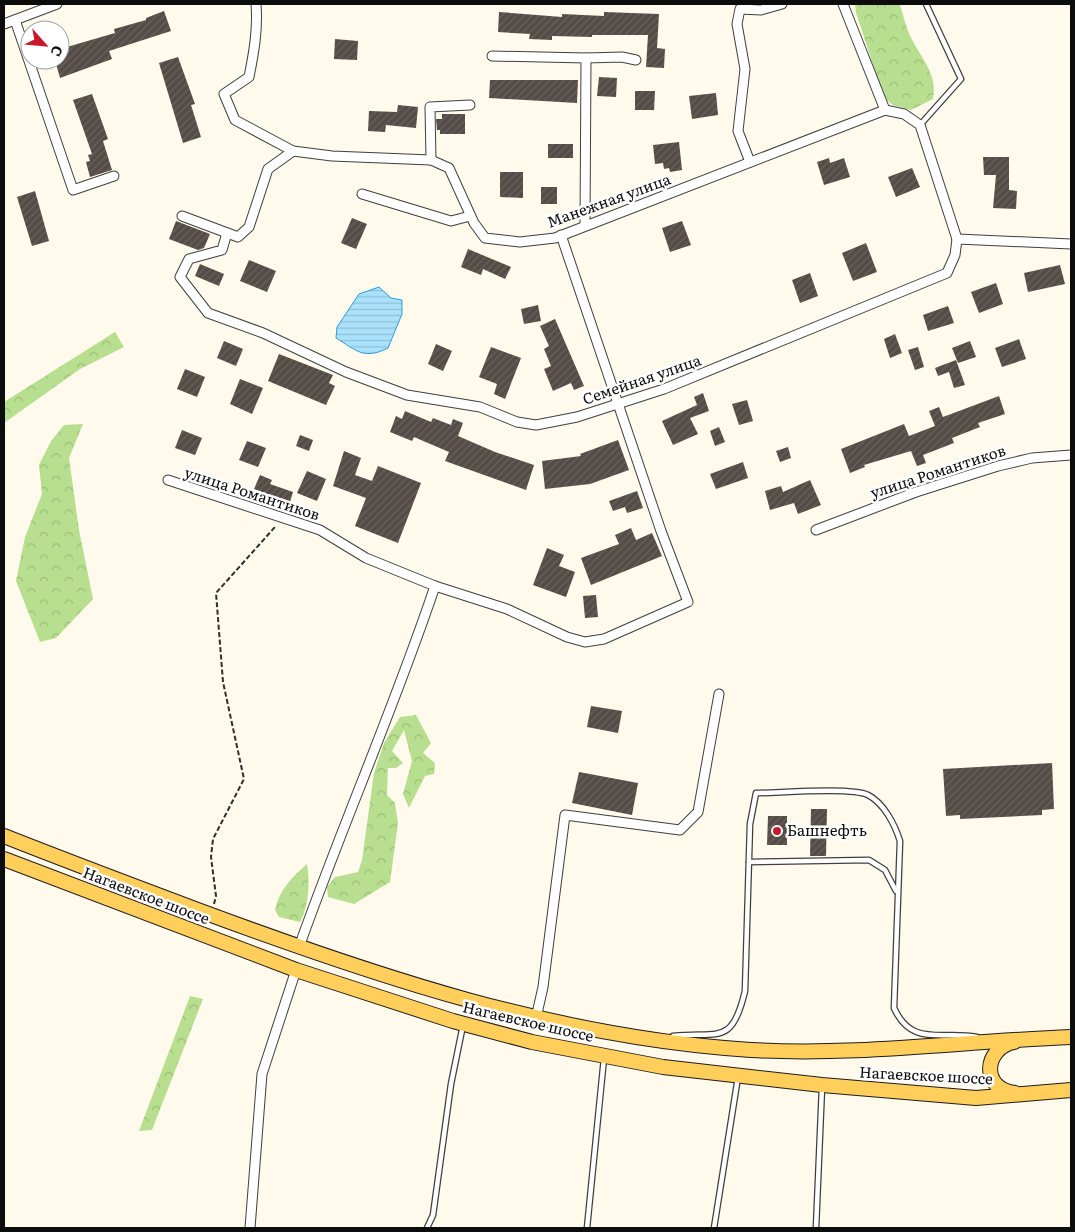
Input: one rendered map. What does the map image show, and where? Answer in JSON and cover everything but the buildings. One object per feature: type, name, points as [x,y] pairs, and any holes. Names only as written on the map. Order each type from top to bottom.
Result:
[{"type":"main road","name":"Нагаевское шоссе","points":[[8,838],[299,947],[461,1000],[536,1018],[649,1039],[729,1048],[784,1051],[848,1050],[993,1040],[1071,1037]]},
{"type":"main road","name":"Нагаевское шоссе","points":[[4,859],[296,970],[464,1024],[532,1042],[604,1056],[738,1077],[822,1086],[970,1097],[1031,1095],[1071,1090]]},
{"type":"main road","points":[[4,866],[199,933]]},
{"type":"main road","points":[[1030,1038],[1008,1043],[1001,1048],[995,1055],[990,1071],[992,1082],[1000,1089],[1031,1095]]},
{"type":"street","points":[[4,24],[57,4]]},
{"type":"street","points":[[256,4],[256,38],[249,77],[224,94],[234,120],[293,151],[332,156],[431,160],[430,106],[470,105]]},
{"type":"street","points":[[750,162],[738,131],[745,69],[737,24],[740,9],[761,10],[782,4]]},
{"type":"street","points":[[843,4],[885,110],[904,114],[920,125],[957,239],[1071,244]]},
{"type":"street","points":[[15,20],[73,190],[114,176]]},
{"type":"street","points":[[492,56],[622,57],[636,60]]},
{"type":"street","points":[[585,225],[586,58]]},
{"type":"street","name":"Манежная улица","points":[[431,160],[449,168],[470,216],[485,238],[520,242],[561,235],[885,110]]},
{"type":"street","points":[[182,216],[238,237],[249,226],[268,169],[293,151]]},
{"type":"street","points":[[362,194],[451,221],[470,216]]},
{"type":"street","name":"Семейная улица","points":[[227,232],[222,250],[189,259],[180,277],[208,313],[263,333],[346,372],[407,395],[480,407],[517,422],[536,425],[577,417],[619,405],[736,360],[947,273],[955,255],[957,239]]},
{"type":"street","points":[[561,235],[619,405]]},
{"type":"street","name":"улица Романтиков","points":[[168,480],[320,530],[366,558],[435,586],[507,609],[567,637],[585,642],[604,639],[688,602],[661,532],[619,405]]},
{"type":"street","name":"улица Романтиков","points":[[816,530],[897,499],[998,466],[1032,458],[1071,455]]},
{"type":"street","points":[[299,947],[341,833],[412,655],[435,586]]},
{"type":"street","points":[[536,1018],[543,987],[565,815],[680,830],[698,812],[719,694]]},
{"type":"street","points":[[250,1228],[262,1074],[296,970]]},
{"type":"lane","points":[[920,125],[961,79],[926,4]]},
{"type":"lane","points":[[649,1039],[689,1035],[716,1036],[726,1031],[735,1022],[745,991],[750,824],[756,793],[849,792],[867,795],[879,802],[896,829],[900,841],[894,1008],[900,1022],[908,1029],[921,1035],[962,1034],[993,1040]]},
{"type":"lane","points":[[749,862],[869,860],[885,870],[897,892]]},
{"type":"lane","points":[[427,1228],[433,1215],[451,1084],[464,1024]]},
{"type":"lane","points":[[586,1228],[604,1056]]},
{"type":"lane","points":[[714,1228],[738,1077]]},
{"type":"lane","points":[[816,1228],[822,1086]]},
{"type":"path","points":[[210,914],[216,896],[211,857],[213,839],[244,779],[223,682],[216,593],[282,517]]},
{"type":"green space","points":[[855,4],[900,5],[908,31],[930,72],[934,90],[933,99],[911,110],[893,105],[884,98],[856,13]]},
{"type":"green space","points":[[115,332],[124,347],[80,369],[4,423],[4,402]]},
{"type":"green space","points":[[83,424],[69,458],[79,530],[93,599],[56,638],[40,642],[16,581],[25,537],[42,494],[39,465],[51,441],[64,425]]},
{"type":"green space","points":[[416,715],[431,743],[423,753],[435,763],[434,774],[425,776],[409,808],[403,794],[412,761],[404,730],[392,751],[403,763],[396,768],[388,768],[387,795],[395,803],[398,823],[390,882],[354,904],[328,897],[327,887],[335,877],[358,872],[362,860],[374,773],[384,743],[400,717]]},
{"type":"green space","points":[[307,864],[308,894],[300,922],[279,917],[275,910],[283,890],[291,879]]},
{"type":"green space","points":[[190,996],[203,999],[152,1130],[139,1131]]},
{"type":"water","points":[[379,287],[391,298],[402,300],[402,314],[388,348],[380,352],[367,354],[355,350],[336,338],[337,327],[359,294]]},
{"type":"place","name":"Башнефть","points":[[777,831]]}]
